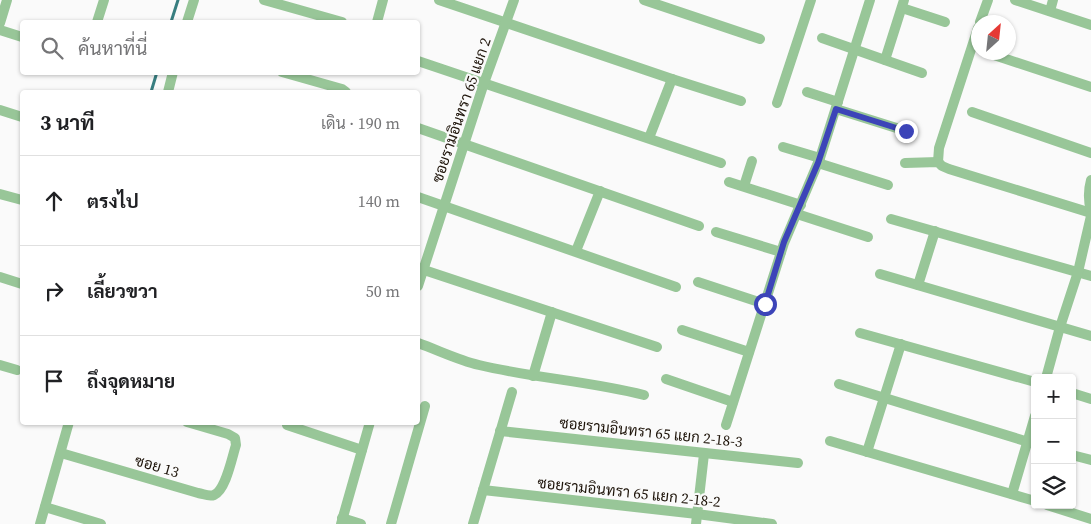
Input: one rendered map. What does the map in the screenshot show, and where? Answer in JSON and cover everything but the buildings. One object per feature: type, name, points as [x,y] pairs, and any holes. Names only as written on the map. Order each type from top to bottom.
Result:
[{"type":"street","points":[[0,23],[7,0]]},
{"type":"street","points":[[98,20],[104,0]]},
{"type":"street","points":[[188,20],[194,0]]},
{"type":"street","points":[[264,0],[335,20]]},
{"type":"street","points":[[378,20],[383,0]]},
{"type":"street","points":[[439,0],[741,101]]},
{"type":"street","name":"ซอยรามอินทรา 65 แยก 2","points":[[420,269],[445,205],[484,82],[514,0]]},
{"type":"street","points":[[644,0],[760,40]]},
{"type":"street","points":[[778,103],[811,0]]},
{"type":"street","points":[[726,425],[782,252],[819,160],[870,0]]},
{"type":"street","points":[[983,15],[988,0]]},
{"type":"street","points":[[1015,0],[1091,25]]},
{"type":"street","points":[[1050,11],[1053,0]]},
{"type":"street","points":[[885,60],[903,4],[946,22]]},
{"type":"street","points":[[0,30],[20,36]]},
{"type":"street","points":[[822,38],[922,73]]},
{"type":"street","points":[[938,162],[939,148],[971,50]]},
{"type":"street","points":[[1009,60],[1091,87]]},
{"type":"street","points":[[420,62],[721,163]]},
{"type":"street","points":[[168,90],[172,75]]},
{"type":"street","points":[[293,75],[343,90]]},
{"type":"street","points":[[649,138],[672,79]]},
{"type":"street","points":[[807,92],[906,131]]},
{"type":"street","points":[[0,110],[20,116]]},
{"type":"street","points":[[972,112],[1091,153]]},
{"type":"street","points":[[420,129],[699,226]]},
{"type":"street","points":[[783,146],[888,185]]},
{"type":"street","points":[[744,186],[752,161]]},
{"type":"street","points":[[905,163],[938,162],[949,169],[1091,213]]},
{"type":"street","points":[[1047,374],[1078,272],[1091,213],[1088,203],[1088,191],[1091,180]]},
{"type":"street","points":[[729,182],[744,186],[868,237]]},
{"type":"street","points":[[576,251],[600,191]]},
{"type":"street","points":[[0,194],[20,199]]},
{"type":"street","points":[[420,198],[676,286]]},
{"type":"street","points":[[892,219],[1091,276]]},
{"type":"street","points":[[918,285],[935,231]]},
{"type":"street","points":[[716,232],[782,252]]},
{"type":"street","points":[[420,269],[657,347]]},
{"type":"street","points":[[880,274],[1091,336]]},
{"type":"street","points":[[0,277],[20,283]]},
{"type":"street","points":[[698,282],[765,304]]},
{"type":"street","points":[[533,376],[552,312]]},
{"type":"street","points":[[682,330],[749,352]]},
{"type":"street","points":[[860,332],[1031,381]]},
{"type":"street","points":[[420,344],[476,364],[533,376],[644,394]]},
{"type":"street","points":[[867,452],[901,344]]},
{"type":"street","points":[[0,365],[18,370]]},
{"type":"street","points":[[666,379],[733,402]]},
{"type":"street","points":[[839,384],[1031,443],[1012,494]]},
{"type":"street","points":[[473,524],[512,392]]},
{"type":"street","points":[[1076,394],[1091,399]]},
{"type":"street","points":[[420,423],[425,406]]},
{"type":"street","points":[[40,524],[68,425]]},
{"type":"street","name":"ซอย 13","points":[[60,453],[208,496],[216,494],[222,488],[236,445],[235,438],[228,434],[197,425]]},
{"type":"street","points":[[287,425],[362,450]]},
{"type":"street","points":[[362,524],[342,521],[369,425]]},
{"type":"street","points":[[391,524],[420,425]]},
{"type":"street","name":"ซอยรามอินทรา 65 แยก 2-18-3","points":[[500,431],[798,463]]},
{"type":"street","points":[[830,442],[1031,500]]},
{"type":"street","points":[[696,519],[704,454]]},
{"type":"street","points":[[1076,456],[1091,460]]},
{"type":"street","name":"ซอยรามอินทรา 65 แยก 2-18-2","points":[[483,490],[696,519],[772,524]]},
{"type":"street","points":[[45,507],[101,524]]},
{"type":"street","points":[[1060,509],[1091,519]]},
{"type":"waterway","points":[[172,20],[178,0]]},
{"type":"waterway","points":[[152,90],[156,75]]},
{"type":"route","points":[[765,304],[784,242],[818,163],[836,109],[906,131]]}]
